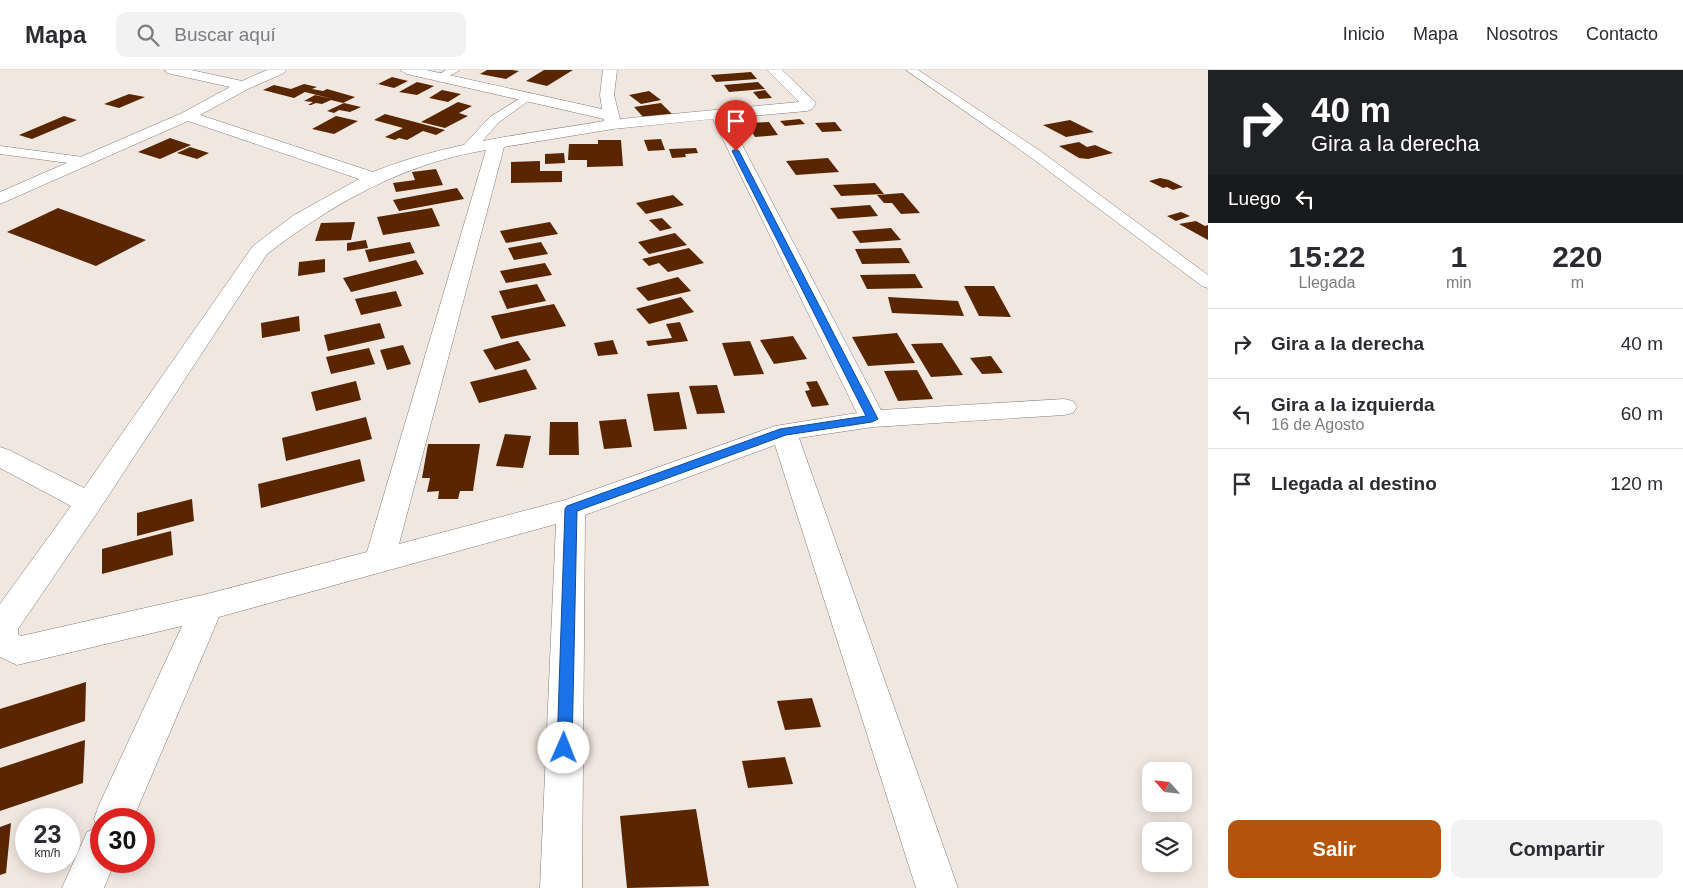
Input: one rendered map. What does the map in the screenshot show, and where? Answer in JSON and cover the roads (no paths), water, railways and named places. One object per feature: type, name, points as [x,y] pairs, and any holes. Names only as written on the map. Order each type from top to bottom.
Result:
[{"type":"street","points":[[172,70],[242,86]]},
{"type":"street","points":[[0,199],[186,116],[242,86],[279,70]]},
{"type":"street","points":[[407,70],[527,97],[613,120]]},
{"type":"street","points":[[610,70],[606,95],[613,120]]},
{"type":"street","points":[[774,70],[808,103],[807,106],[718,114],[613,120],[469,148],[408,164],[374,178],[288,226],[260,250],[89,503],[2,626],[2,641],[16,651],[207,607],[571,509],[784,432],[872,419],[1064,408]]},
{"type":"street","points":[[718,114],[872,419]]},
{"type":"street","points":[[186,116],[374,178]]},
{"type":"street","points":[[380,559],[496,144]]},
{"type":"street","points":[[784,432],[937,888]]},
{"type":"street","points":[[0,456],[89,503]]},
{"type":"street","points":[[561,888],[571,509]]},
{"type":"street","points":[[118,808],[207,607]]},
{"type":"street","points":[[82,888],[90,870]]},
{"type":"lane","points":[[440,77],[455,70]]},
{"type":"lane","points":[[911,70],[1034,154],[1208,283]]},
{"type":"lane","points":[[469,148],[494,120],[527,97]]},
{"type":"lane","points":[[0,150],[83,161]]}]
